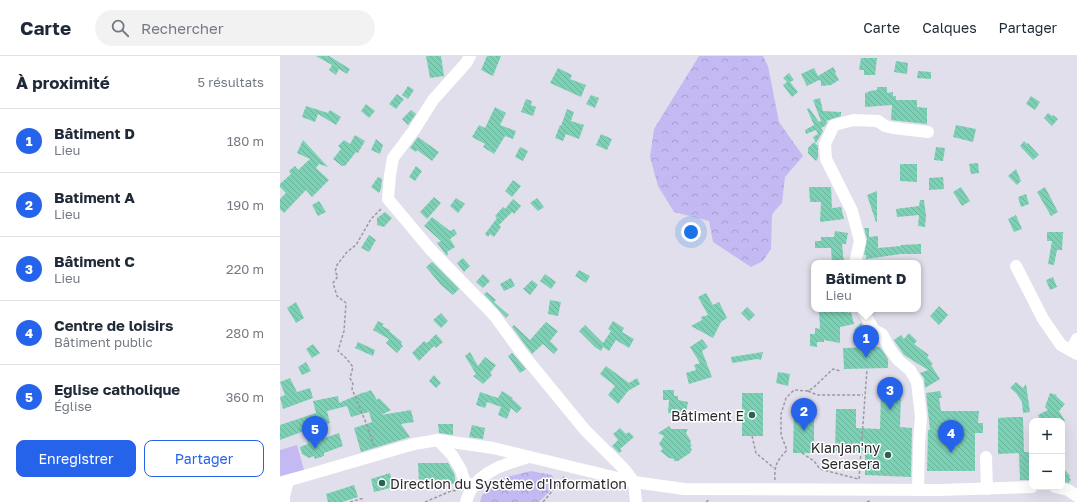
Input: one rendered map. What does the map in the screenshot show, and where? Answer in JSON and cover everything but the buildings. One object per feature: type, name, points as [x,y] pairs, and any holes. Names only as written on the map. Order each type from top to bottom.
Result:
[{"type":"street","points":[[470,56],[466,63],[433,100],[414,130],[393,158],[388,199],[430,249],[494,315],[521,352],[585,430],[625,470],[634,482],[636,502]]},
{"type":"street","points":[[856,260],[860,241],[852,211],[826,159],[825,144],[834,124],[854,120],[878,121],[885,126],[893,128],[928,132]]},
{"type":"street","points":[[1016,266],[1043,319],[1061,345],[1074,352],[1077,339]]},
{"type":"street","points":[[864,312],[874,330],[882,334],[890,349],[898,360],[910,370],[916,382],[921,417],[918,490]]},
{"type":"street","points":[[438,440],[452,455],[461,470],[464,480],[472,487]]},
{"type":"street","points":[[284,502],[284,482],[414,444],[438,440],[493,448],[634,482],[684,489],[918,490],[1029,487]]},
{"type":"street","points":[[466,502],[472,487],[484,475],[502,465],[530,457]]},
{"type":"street","points":[[986,457],[986,489]]},
{"type":"street","points":[[1065,489],[1077,496]]},
{"type":"path","points":[[377,455],[352,389],[353,384],[350,378],[353,367],[338,351],[344,332],[346,303],[337,296],[333,283],[338,276],[335,272],[337,265],[356,245],[371,219],[380,209],[390,202]]},
{"type":"path","points":[[808,391],[833,369],[840,371]]},
{"type":"path","points":[[802,453],[814,462],[820,469],[858,479],[867,369]]},
{"type":"path","points":[[775,490],[774,468],[779,459],[787,450],[781,435],[781,414],[786,398],[794,390],[808,391],[817,395],[863,395]]},
{"type":"path","points":[[752,436],[756,453],[774,468]]},
{"type":"path","points":[[543,502],[573,467]]},
{"type":"path","points":[[425,502],[450,491],[472,487]]},
{"type":"path","points":[[350,502],[364,498]]},
{"type":"green space","points":[[699,56],[763,56],[768,66],[779,122],[803,156],[785,177],[782,203],[772,214],[771,249],[763,261],[751,267],[713,242],[709,221],[674,212],[658,186],[650,157],[654,129]]},
{"type":"green space","points":[[297,445],[304,470],[280,476],[280,450]]},
{"type":"green space","points":[[531,471],[552,475],[556,485],[539,502],[480,502],[482,495],[503,478]]},
{"type":"place","name":"Bâtiment D","points":[[866,358]]},
{"type":"place","name":"Bâtiment C","points":[[890,410]]},
{"type":"place","name":"Bâtiment E","points":[[752,415]]},
{"type":"place","name":"Batiment A","points":[[804,431]]},
{"type":"place","name":"Eglise catholique","points":[[315,449]]},
{"type":"place","name":"Centre de loisirs","points":[[951,453]]},
{"type":"place","name":"Kianjan'ny Serasera","points":[[888,455]]},
{"type":"place","name":"Direction du Système d'Information","points":[[382,483]]}]
